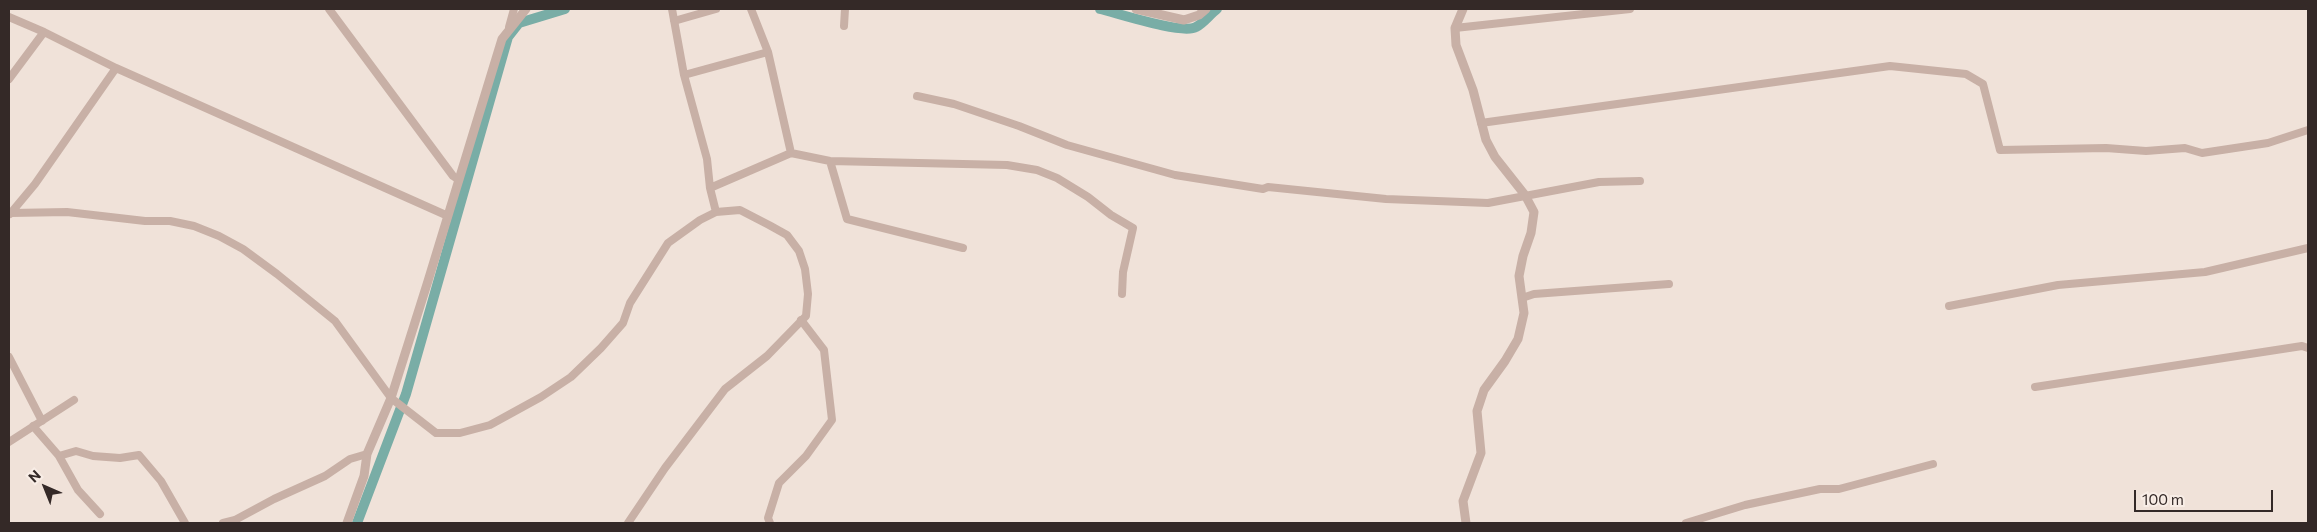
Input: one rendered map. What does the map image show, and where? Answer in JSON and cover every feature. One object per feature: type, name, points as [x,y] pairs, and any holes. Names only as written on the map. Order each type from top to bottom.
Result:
[{"type":"street","points":[[329,9],[453,176],[459,180]]},
{"type":"street","points":[[509,27],[514,9]]},
{"type":"street","points":[[347,523],[364,476],[367,454],[391,398],[502,38],[509,27],[526,9]]},
{"type":"street","points":[[672,9],[684,75],[707,159],[710,188],[716,212]]},
{"type":"street","points":[[674,21],[716,9]]},
{"type":"street","points":[[751,9],[768,52],[791,153]]},
{"type":"street","points":[[844,26],[845,9]]},
{"type":"street","points":[[1136,9],[1184,20],[1199,15],[1206,9]]},
{"type":"street","points":[[1463,9],[1455,28],[1456,45],[1474,90],[1486,140],[1495,158],[1525,196],[1534,212],[1531,233],[1523,256],[1519,276],[1524,313],[1518,339],[1484,390],[1477,411],[1481,453],[1463,501],[1466,523]]},
{"type":"street","points":[[1455,28],[1630,9]]},
{"type":"street","points":[[9,17],[44,32],[116,68],[448,216]]},
{"type":"street","points":[[9,79],[44,32]]},
{"type":"street","points":[[684,75],[768,52]]},
{"type":"street","points":[[1481,123],[1890,66],[1966,74],[1983,84],[2000,150],[2106,148],[2146,151],[2186,148],[2202,153],[2268,143],[2308,130]]},
{"type":"street","points":[[10,214],[35,184],[116,68]]},
{"type":"street","points":[[917,96],[954,104],[1067,145],[1176,175],[1263,189],[1268,187],[1386,199],[1488,203],[1599,182],[1640,181]]},
{"type":"street","points":[[710,188],[791,153],[830,161],[1007,165],[1037,170],[1058,178],[1088,197],[1111,216],[1133,228],[1123,272],[1122,294]]},
{"type":"street","points":[[830,161],[847,220],[963,248]]},
{"type":"street","points":[[10,214],[67,212],[145,221],[170,221],[194,226],[219,236],[242,249],[277,274],[335,321],[391,398],[436,433],[460,433],[490,425],[541,397],[571,376],[601,348],[623,323],[630,303],[668,243],[700,220],[716,212],[740,210],[787,236],[799,251],[808,294],[806,316],[767,356],[725,390],[665,468],[628,523]]},
{"type":"street","points":[[1949,306],[2058,285],[2205,272],[2308,248]]},
{"type":"street","points":[[1522,298],[1534,294],[1669,284]]},
{"type":"street","points":[[770,523],[768,518],[779,483],[806,456],[832,420],[824,350],[801,320]]},
{"type":"street","points":[[2035,387],[2244,353],[2302,346],[2308,348]]},
{"type":"street","points":[[9,357],[42,421]]},
{"type":"street","points":[[9,442],[74,400]]},
{"type":"street","points":[[33,426],[59,456],[78,490],[100,514]]},
{"type":"street","points":[[59,456],[76,451],[93,456],[120,458],[139,455],[161,481],[185,523]]},
{"type":"street","points":[[223,523],[235,520],[274,499],[325,476],[350,459],[367,454]]},
{"type":"street","points":[[1686,523],[1745,505],[1820,489],[1839,489],[1932,464]]},
{"type":"waterway","points":[[357,523],[406,394],[508,37],[519,23],[565,9]]},
{"type":"waterway","points":[[1100,9],[1164,26],[1189,29],[1199,25],[1217,9]]}]
